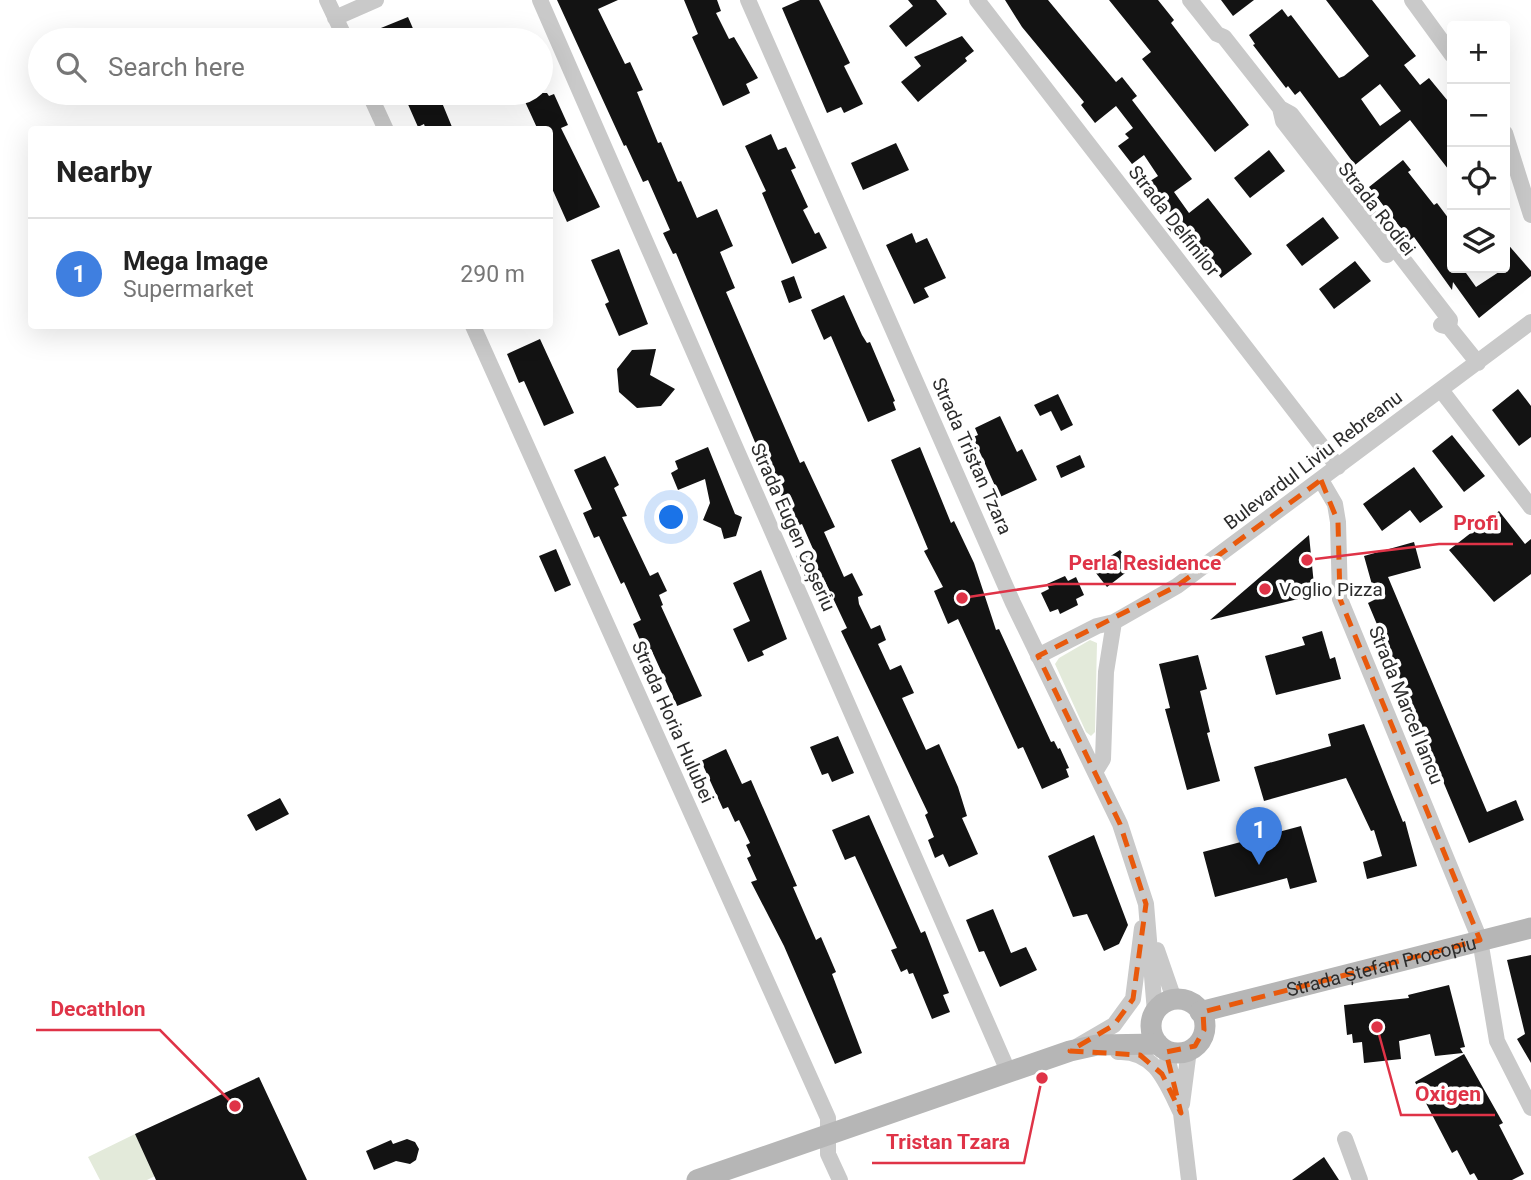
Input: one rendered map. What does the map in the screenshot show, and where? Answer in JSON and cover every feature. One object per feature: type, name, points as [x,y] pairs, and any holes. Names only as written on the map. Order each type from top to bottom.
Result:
[{"type":"street","points":[[327,0],[340,28]]},
{"type":"street","points":[[335,18],[376,0]]},
{"type":"street","name":"Strada Eugen Coșeriu","points":[[540,0],[552,28]]},
{"type":"street","name":"Strada Tristan Tzara","points":[[748,0],[1038,656],[1120,824],[1146,904],[1150,931],[1153,1016]]},
{"type":"street","name":"Strada Delfinilor","points":[[977,0],[1338,467]]},
{"type":"street","name":"Strada Rodiei","points":[[1190,0],[1217,34],[1224,37],[1280,108],[1291,114],[1317,146],[1450,320],[1449,327],[1478,363]]},
{"type":"street","name":"Strada Rodiei","points":[[1203,0],[1224,28],[1224,37]]},
{"type":"street","points":[[1412,0],[1447,48]]},
{"type":"street","name":"Strada Eugen Coșeriu","points":[[553,30],[1008,1071]]},
{"type":"street","points":[[375,105],[384,126]]},
{"type":"street","points":[[1509,147],[1531,215]]},
{"type":"street","name":"Bulevardul Liviu Rebreanu","points":[[1038,656],[1097,626],[1114,622],[1177,586],[1531,323]]},
{"type":"street","name":"Strada Horia Hulubei","points":[[474,329],[828,1118],[828,1154],[840,1180]]},
{"type":"street","points":[[1441,390],[1531,507]]},
{"type":"street","name":"Strada Marcel Iancu","points":[[1321,480],[1335,504],[1338,522],[1340,599],[1480,940],[1497,1041],[1531,1108]]},
{"type":"street","points":[[1095,772],[1102,759],[1107,671],[1114,622]]},
{"type":"street","points":[[1070,1051],[1114,1025],[1133,999],[1146,904]]},
{"type":"street","name":"Strada Ștefan Procopiu","points":[[1202,1021],[1232,1006],[1531,928]]},
{"type":"street","name":"Strada Tristan Tzara","points":[[1150,931],[1174,999]]},
{"type":"street","points":[[697,1180],[829,1137],[1070,1051],[1097,1045],[1162,1047],[1174,1052],[1189,1050],[1199,1041],[1202,1021],[1190,1002],[1174,999],[1167,1001],[1153,1016],[1097,1045]]},
{"type":"street","points":[[1153,1016],[1153,1037],[1162,1047],[1181,1114],[1189,1180]]},
{"type":"street","points":[[1181,1114],[1189,1050]]},
{"type":"street","points":[[1070,1051],[1125,1052],[1140,1055],[1162,1074],[1181,1114]]},
{"type":"street","points":[[1345,1139],[1360,1180]]},
{"type":"highlighted area","points":[[1321,480],[1338,522],[1340,599],[1480,940],[1203,1012],[1204,1030],[1195,1046],[1166,1052],[1181,1113],[1162,1074],[1140,1055],[1070,1051],[1114,1025],[1133,999],[1146,904],[1120,824],[1038,656],[1177,586]]},
{"type":"green space","points":[[1090,640],[1097,643],[1095,732],[1091,736],[1086,732],[1055,664],[1059,658]]},
{"type":"green space","points":[[135,1134],[155,1176],[147,1180],[100,1180],[88,1157]]},
{"type":"building","points":[[557,0],[618,0],[598,9],[625,64],[630,62],[643,90],[637,92],[658,143],[661,142],[697,218],[717,209],[733,246],[720,252],[735,288],[726,292],[800,463],[804,461],[835,527],[824,532],[844,577],[852,573],[863,595],[858,597],[859,604],[871,629],[880,625],[886,640],[878,644],[890,670],[901,665],[914,693],[902,698],[926,750],[939,744],[958,787],[967,816],[962,818],[978,854],[949,867],[943,854],[935,858],[928,840],[934,837],[925,815],[928,813],[841,631],[847,628],[823,577],[808,583],[796,556],[813,549],[802,524],[797,526],[764,458],[762,459],[676,253],[673,254],[663,233],[670,230],[648,180],[643,182],[626,145],[624,146]]},
{"type":"building","points":[[684,0],[717,0],[721,11],[716,13],[729,39],[734,37],[758,78],[746,84],[750,93],[723,106],[692,37],[698,34]]},
{"type":"building","points":[[800,0],[819,0],[850,63],[844,66],[863,104],[844,113],[841,107],[827,113],[782,8]]},
{"type":"building","points":[[908,0],[936,0],[947,14],[906,47],[889,26],[913,6]]},
{"type":"building","points":[[1005,0],[1048,0],[1116,82],[1122,77],[1137,96],[1132,100],[1192,179],[1174,192],[1189,213],[1208,198],[1252,254],[1221,278],[1191,238],[1182,245],[1166,226],[1175,219],[1147,183],[1158,176],[1144,155],[1132,164],[1118,146],[1129,138],[1125,134],[1133,128],[1116,106],[1095,123],[1081,105],[1084,102],[1022,27]]},
{"type":"building","points":[[1109,0],[1158,0],[1174,20],[1171,23],[1249,125],[1215,152],[1142,59],[1151,52]]},
{"type":"building","points":[[1221,0],[1254,0],[1233,16]]},
{"type":"building","points":[[1326,0],[1372,0],[1416,56],[1404,65],[1420,85],[1429,78],[1447,100],[1447,168],[1410,120],[1355,165],[1300,91],[1295,95],[1288,86],[1286,88],[1253,45],[1255,44],[1249,35],[1282,9],[1288,17],[1291,15],[1339,78],[1369,56]],"holes":[[[1380,84],[1401,111],[1380,126],[1361,99]]]},
{"type":"building","points":[[408,17],[413,28],[381,28]]},
{"type":"building","points":[[962,36],[974,51],[965,58],[967,61],[918,102],[901,82],[921,66],[914,57]]},
{"type":"building","points":[[554,94],[568,125],[561,128],[600,207],[567,222],[553,191],[553,126],[536,126],[527,105],[553,105]]},
{"type":"building","points":[[408,105],[443,105],[452,126],[424,124],[418,126]]},
{"type":"building","points":[[771,134],[778,150],[786,147],[796,168],[791,170],[808,207],[803,210],[815,234],[819,232],[827,248],[792,264],[762,193],[766,191],[745,146]]},
{"type":"building","points":[[896,143],[909,170],[863,190],[851,163]]},
{"type":"building","points":[[1269,150],[1285,171],[1250,198],[1234,178]]},
{"type":"building","points":[[1403,160],[1411,170],[1408,172],[1434,205],[1437,203],[1447,216],[1447,273],[1466,273],[1476,287],[1497,273],[1510,273],[1510,247],[1531,271],[1531,276],[1479,318],[1453,282],[1452,290],[1414,237],[1410,240],[1369,187]]},
{"type":"building","points":[[1323,217],[1339,238],[1302,266],[1286,245]]},
{"type":"building","points":[[912,233],[916,243],[927,238],[946,278],[924,288],[929,297],[914,304],[886,245]]},
{"type":"building","points":[[619,249],[648,324],[619,336],[605,304],[609,302],[591,260]]},
{"type":"building","points":[[1355,261],[1371,281],[1334,309],[1319,289]]},
{"type":"building","points":[[794,276],[802,298],[789,303],[781,281]]},
{"type":"building","points":[[844,295],[862,335],[867,343],[870,342],[895,401],[896,410],[868,422],[831,336],[824,340],[811,310]]},
{"type":"building","points":[[540,339],[574,413],[544,426],[524,381],[519,383],[507,354]]},
{"type":"building","points":[[656,349],[650,375],[675,389],[661,406],[637,408],[619,392],[617,369],[632,350]]},
{"type":"building","points":[[1518,389],[1531,406],[1531,437],[1519,446],[1492,410]]},
{"type":"building","points":[[1058,394],[1073,425],[1061,431],[1051,411],[1040,416],[1034,405]]},
{"type":"building","points":[[1000,416],[1017,452],[1022,449],[1037,480],[1000,497],[973,437],[978,435],[975,428]]},
{"type":"building","points":[[1452,435],[1485,476],[1464,492],[1432,451]]},
{"type":"building","points":[[708,447],[735,514],[742,517],[736,536],[724,539],[721,528],[703,520],[710,503],[705,479],[678,490],[671,473],[678,469],[675,461]]},
{"type":"building","points":[[920,447],[951,523],[954,521],[974,563],[996,630],[999,629],[1051,742],[1054,741],[1058,749],[1060,748],[1069,768],[1066,769],[1069,777],[1042,789],[1023,747],[1018,749],[958,619],[948,624],[934,591],[943,587],[924,551],[928,549],[891,460]]},
{"type":"building","points":[[1080,455],[1085,467],[1061,478],[1056,466]]},
{"type":"building","points":[[605,456],[619,485],[614,488],[627,516],[622,517],[650,576],[658,572],[667,591],[659,595],[663,605],[661,606],[702,696],[677,706],[651,649],[645,652],[633,624],[641,620],[624,582],[621,584],[599,536],[594,538],[583,513],[592,509],[574,470]]},
{"type":"building","points":[[1414,467],[1443,507],[1420,523],[1410,510],[1382,531],[1363,504]]},
{"type":"building","points":[[1499,511],[1525,544],[1531,539],[1531,574],[1494,602],[1449,550]]},
{"type":"building","points":[[1309,535],[1315,595],[1210,620]]},
{"type":"building","points":[[1414,542],[1421,568],[1388,577],[1487,812],[1516,800],[1524,820],[1469,843],[1368,603],[1376,599],[1364,556]]},
{"type":"building","points":[[556,549],[571,585],[555,592],[539,556]]},
{"type":"building","points":[[1120,550],[1133,567],[1107,587],[1092,568]]},
{"type":"building","points":[[761,570],[787,639],[762,651],[764,655],[748,662],[733,629],[750,621],[733,583]]},
{"type":"building","points":[[1065,576],[1068,581],[1076,577],[1084,595],[1076,599],[1078,605],[1060,614],[1058,609],[1050,612],[1041,593],[1049,589],[1047,584]]},
{"type":"building","points":[[1322,631],[1330,659],[1335,657],[1341,679],[1276,695],[1265,656],[1305,645],[1302,637]]},
{"type":"building","points":[[1198,655],[1207,689],[1200,691],[1210,732],[1207,733],[1220,781],[1187,790],[1165,709],[1170,708],[1159,664]]},
{"type":"building","points":[[1364,724],[1403,822],[1405,821],[1417,866],[1367,879],[1363,862],[1382,856],[1374,830],[1371,831],[1346,778],[1264,801],[1254,767],[1331,746],[1328,734]]},
{"type":"building","points":[[838,736],[854,773],[832,782],[828,773],[822,775],[810,747]]},
{"type":"building","points":[[726,749],[742,784],[751,780],[797,886],[793,887],[816,940],[821,937],[836,972],[832,974],[862,1053],[835,1064],[784,946],[751,882],[757,880],[747,858],[751,856],[746,845],[750,843],[739,820],[735,822],[728,807],[723,809],[701,761]]},
{"type":"building","points":[[280,798],[289,814],[256,831],[247,815]]},
{"type":"building","points":[[869,815],[921,933],[925,931],[949,993],[943,995],[950,1012],[932,1019],[913,973],[909,974],[907,969],[901,972],[891,950],[897,948],[855,856],[845,860],[832,830]]},
{"type":"building","points":[[1301,826],[1317,882],[1290,889],[1287,878],[1215,897],[1203,852]]},
{"type":"building","points":[[1094,835],[1128,925],[1119,944],[1104,951],[1087,914],[1073,917],[1048,856]]},
{"type":"building","points":[[993,909],[1011,953],[1026,947],[1037,970],[1000,987],[984,951],[979,952],[966,920]]},
{"type":"building","points":[[1531,955],[1531,1063],[1517,1039],[1525,1034],[1507,960]]},
{"type":"building","points":[[1449,985],[1465,1047],[1460,1048],[1463,1053],[1435,1056],[1430,1034],[1399,1041],[1401,1059],[1364,1063],[1362,1042],[1353,1043],[1352,1034],[1347,1035],[1344,1005],[1409,998],[1408,995]]},
{"type":"building","points":[[1464,1054],[1503,1123],[1499,1125],[1524,1174],[1512,1180],[1478,1180],[1474,1173],[1470,1175],[1457,1150],[1452,1153],[1415,1082]]},
{"type":"building","points":[[259,1077],[307,1180],[156,1180],[135,1134]]},
{"type":"building","points":[[407,1139],[415,1142],[419,1149],[416,1160],[410,1164],[396,1161],[374,1170],[366,1151],[391,1140],[393,1144]]},
{"type":"building","points":[[1324,1157],[1339,1180],[1292,1180]]},
{"type":"place","name":"Profi","points":[[1307,560]]},
{"type":"place","name":"Voglio Pizza","points":[[1265,589]]},
{"type":"place","name":"Perla Residence","points":[[962,598]]},
{"type":"place","name":"Mega Image","points":[[1259,865]]},
{"type":"place","name":"Oxigen","points":[[1377,1027]]},
{"type":"place","name":"Tristan Tzara","points":[[1042,1078]]},
{"type":"place","name":"Decathlon","points":[[235,1106]]}]
